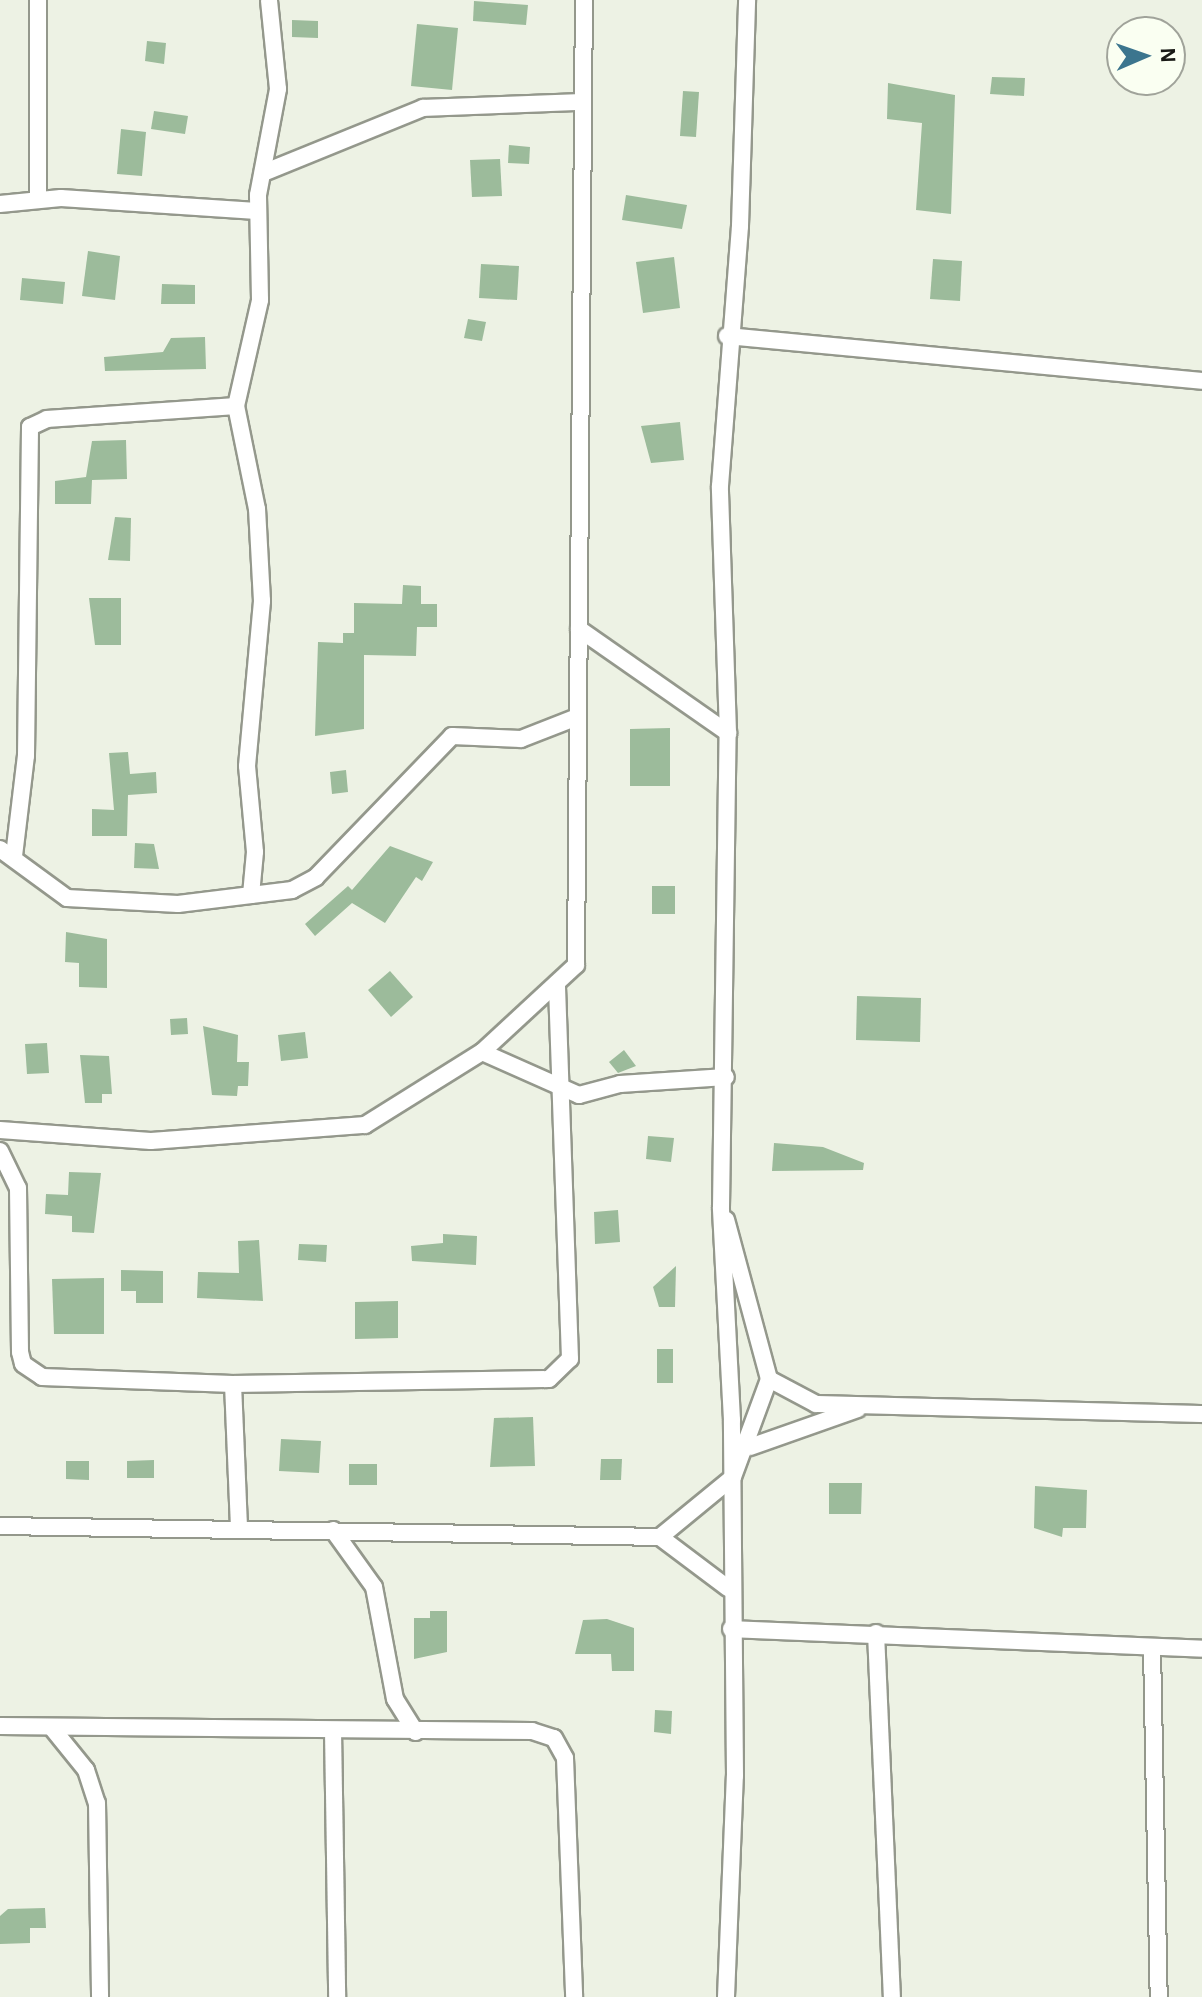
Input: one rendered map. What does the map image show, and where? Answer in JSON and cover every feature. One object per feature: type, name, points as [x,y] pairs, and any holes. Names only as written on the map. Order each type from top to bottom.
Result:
[{"type":"street","points":[[38,0],[38,198]]},
{"type":"street","points":[[251,895],[255,842],[247,766],[262,586],[257,509],[236,406],[260,300],[257,211],[278,89],[269,0]]},
{"type":"street","points":[[0,1130],[151,1141],[365,1125],[482,1052],[557,983],[581,955],[577,717],[584,0]]},
{"type":"street","points":[[726,1997],[734,1898],[728,1588],[733,1477],[721,1207],[726,1077],[728,733],[720,486],[727,336],[740,226],[747,0]]},
{"type":"street","points":[[263,173],[423,108],[581,102]]},
{"type":"street","points":[[0,204],[38,198],[257,211]]},
{"type":"street","points":[[727,336],[1202,381]]},
{"type":"street","points":[[236,406],[47,419],[30,427],[26,756],[7,852],[27,875],[67,898],[178,904],[292,890],[316,877],[452,736],[521,739],[577,717]]},
{"type":"street","points":[[579,629],[728,733]]},
{"type":"street","points":[[0,1151],[18,1188],[20,1352],[30,1372],[76,1383],[233,1384],[523,1380],[563,1372],[570,1359],[557,983]]},
{"type":"street","points":[[482,1052],[561,1092],[726,1077]]},
{"type":"street","points":[[660,1537],[733,1477],[750,1447],[769,1379],[721,1207]]},
{"type":"street","points":[[769,1379],[806,1401],[863,1407],[1202,1414]]},
{"type":"street","points":[[233,1384],[239,1529]]},
{"type":"street","points":[[750,1447],[863,1407]]},
{"type":"street","points":[[0,1526],[660,1537],[728,1588]]},
{"type":"street","points":[[333,1530],[368,1570],[395,1699],[416,1732]]},
{"type":"street","points":[[731,1629],[1202,1649]]},
{"type":"street","points":[[876,1633],[892,1997]]},
{"type":"street","points":[[1152,1647],[1159,1997]]},
{"type":"street","points":[[0,1726],[532,1731],[554,1738],[565,1758],[574,1997]]},
{"type":"street","points":[[52,1728],[86,1770],[97,1803],[100,1997]]},
{"type":"street","points":[[333,1730],[337,1997]]},
{"type":"building","points":[[474,1],[528,5],[526,25],[473,21]]},
{"type":"building","points":[[292,20],[318,21],[318,38],[292,37]]},
{"type":"building","points":[[417,24],[458,28],[452,90],[411,86]]},
{"type":"building","points":[[147,41],[166,43],[164,64],[145,61]]},
{"type":"building","points":[[992,77],[1025,78],[1024,96],[990,94]]},
{"type":"building","points":[[888,83],[955,95],[951,214],[916,210],[922,123],[887,119]]},
{"type":"building","points":[[683,91],[699,92],[696,137],[680,136]]},
{"type":"building","points":[[154,111],[188,116],[185,134],[151,129]]},
{"type":"building","points":[[121,129],[146,132],[142,176],[117,174]]},
{"type":"building","points":[[509,145],[530,147],[529,164],[508,163]]},
{"type":"building","points":[[500,159],[502,196],[472,197],[470,160]]},
{"type":"building","points":[[626,195],[687,205],[682,229],[622,220]]},
{"type":"building","points":[[88,251],[120,256],[115,300],[82,296]]},
{"type":"building","points":[[674,257],[680,308],[643,313],[636,262]]},
{"type":"building","points":[[933,259],[962,261],[960,301],[930,299]]},
{"type":"building","points":[[481,264],[519,266],[517,300],[479,298]]},
{"type":"building","points":[[22,278],[65,282],[63,304],[20,300]]},
{"type":"building","points":[[162,284],[195,285],[195,304],[161,304]]},
{"type":"building","points":[[468,319],[486,322],[482,341],[464,338]]},
{"type":"building","points":[[205,337],[206,369],[105,371],[104,357],[163,352],[171,338]]},
{"type":"building","points":[[680,422],[684,460],[651,463],[641,426]]},
{"type":"building","points":[[126,440],[127,479],[92,480],[91,504],[55,504],[55,481],[86,477],[92,441]]},
{"type":"building","points":[[115,517],[131,518],[130,561],[108,560]]},
{"type":"building","points":[[403,585],[421,586],[421,604],[437,604],[437,627],[417,627],[416,656],[364,655],[364,729],[315,736],[318,642],[343,643],[343,633],[354,633],[354,603],[402,604]]},
{"type":"building","points":[[89,598],[121,598],[121,645],[95,645]]},
{"type":"building","points":[[670,728],[670,786],[630,786],[630,729]]},
{"type":"building","points":[[128,752],[130,774],[156,772],[157,793],[128,795],[127,836],[92,836],[92,809],[114,810],[109,753]]},
{"type":"building","points":[[346,770],[348,792],[332,794],[330,772]]},
{"type":"building","points":[[135,843],[154,844],[159,869],[134,868]]},
{"type":"building","points":[[390,846],[433,862],[422,881],[416,877],[385,923],[352,903],[315,936],[305,924],[348,886],[352,890]]},
{"type":"building","points":[[652,886],[675,886],[675,914],[652,914]]},
{"type":"building","points":[[66,932],[107,939],[107,988],[79,987],[79,963],[65,962]]},
{"type":"building","points":[[390,971],[413,997],[391,1017],[368,990]]},
{"type":"building","points":[[857,996],[921,998],[920,1042],[856,1040]]},
{"type":"building","points":[[187,1018],[188,1034],[171,1035],[170,1019]]},
{"type":"building","points":[[203,1026],[238,1035],[237,1062],[249,1062],[248,1086],[238,1086],[237,1096],[212,1095]]},
{"type":"building","points":[[305,1032],[308,1058],[281,1061],[278,1035]]},
{"type":"building","points":[[47,1043],[49,1073],[27,1074],[25,1044]]},
{"type":"building","points":[[624,1050],[636,1066],[618,1073],[609,1062]]},
{"type":"building","points":[[80,1055],[109,1056],[112,1094],[102,1094],[102,1103],[85,1103]]},
{"type":"building","points":[[648,1136],[674,1138],[671,1162],[646,1159]]},
{"type":"building","points":[[774,1143],[823,1147],[864,1163],[863,1170],[772,1171]]},
{"type":"building","points":[[69,1172],[101,1173],[94,1233],[72,1232],[72,1216],[45,1214],[46,1194],[68,1195]]},
{"type":"building","points":[[618,1210],[620,1242],[595,1244],[594,1212]]},
{"type":"building","points":[[443,1234],[477,1236],[476,1265],[412,1261],[411,1246],[443,1243]]},
{"type":"building","points":[[259,1240],[263,1301],[197,1298],[198,1272],[239,1273],[238,1241]]},
{"type":"building","points":[[299,1244],[327,1245],[326,1262],[298,1260]]},
{"type":"building","points":[[676,1266],[675,1307],[659,1307],[653,1287]]},
{"type":"building","points":[[121,1270],[163,1271],[163,1303],[136,1303],[136,1291],[121,1291]]},
{"type":"building","points":[[104,1278],[104,1334],[54,1334],[52,1279]]},
{"type":"building","points":[[398,1301],[398,1338],[355,1339],[355,1302]]},
{"type":"building","points":[[657,1349],[673,1349],[673,1383],[657,1383]]},
{"type":"building","points":[[533,1417],[535,1466],[490,1467],[494,1418]]},
{"type":"building","points":[[281,1439],[321,1441],[319,1473],[279,1471]]},
{"type":"building","points":[[601,1459],[622,1459],[621,1480],[600,1480]]},
{"type":"building","points":[[154,1460],[154,1478],[127,1478],[127,1461]]},
{"type":"building","points":[[66,1461],[89,1461],[89,1480],[66,1479]]},
{"type":"building","points":[[349,1464],[377,1464],[377,1485],[349,1485]]},
{"type":"building","points":[[829,1483],[862,1483],[861,1514],[829,1514]]},
{"type":"building","points":[[1035,1486],[1087,1490],[1086,1528],[1063,1528],[1062,1537],[1034,1528]]},
{"type":"building","points":[[430,1611],[447,1611],[447,1652],[414,1659],[414,1618],[430,1618]]},
{"type":"building","points":[[607,1619],[634,1628],[634,1671],[612,1671],[611,1654],[575,1654],[583,1620]]},
{"type":"building","points":[[655,1710],[672,1711],[671,1734],[654,1732]]},
{"type":"building","points":[[45,1908],[46,1928],[30,1928],[30,1943],[0,1944],[0,1916],[8,1909]]}]
